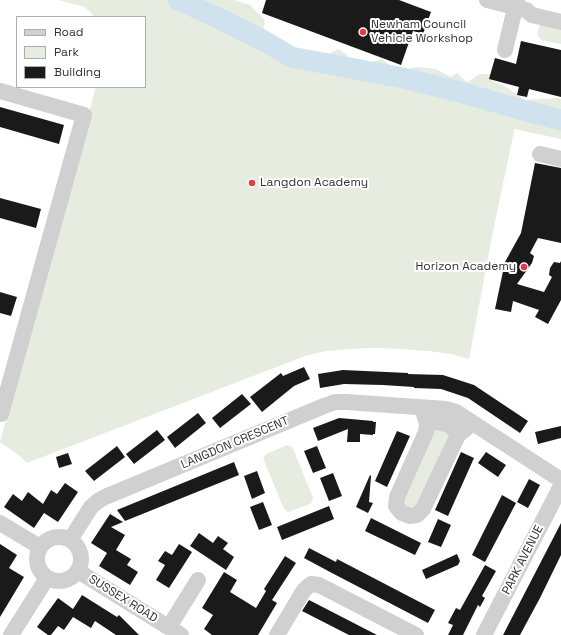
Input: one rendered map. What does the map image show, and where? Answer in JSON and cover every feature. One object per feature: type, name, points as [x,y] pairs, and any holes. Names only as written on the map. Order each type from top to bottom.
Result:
[{"type":"street","points":[[488,0],[533,8],[561,15]]},
{"type":"street","points":[[519,6],[532,15],[561,22]]},
{"type":"street","points":[[505,50],[519,6]]},
{"type":"street","points":[[0,91],[84,115],[0,415]]},
{"type":"street","points":[[540,154],[561,159]]},
{"type":"street","name":"LANGDON CRESCENT","points":[[70,540],[91,507],[105,497],[335,402],[346,402],[426,416],[437,422],[449,425],[458,435]]},
{"type":"street","name":"LANGDON CRESCENT","points":[[426,416],[446,409],[456,412],[561,480]]},
{"type":"street","points":[[426,416],[426,432],[398,496],[396,506],[402,513],[410,516],[417,515],[423,510],[458,435],[468,427],[471,422]]},
{"type":"street","name":"PARK AVENUE","points":[[484,635],[561,486]]},
{"type":"street","points":[[0,523],[40,547]]},
{"type":"street","points":[[64,537],[70,540],[75,544],[81,554],[78,571],[67,580],[60,582],[47,578],[38,568],[36,561],[40,547],[50,538],[64,537]]},
{"type":"street","name":"SUSSEX ROAD","points":[[78,571],[175,631],[198,580]]},
{"type":"street","points":[[11,635],[47,578]]},
{"type":"street","points":[[277,635],[304,590],[311,584],[319,585],[416,635]]},
{"type":"green space","name":"Langdon Academy","points":[[58,0],[234,0],[250,5],[265,20],[263,31],[284,46],[322,58],[338,49],[348,55],[347,62],[365,64],[382,59],[398,71],[418,67],[436,69],[451,77],[457,73],[467,82],[480,74],[491,74],[493,82],[503,85],[525,100],[561,99],[561,139],[515,129],[513,130],[469,359],[451,354],[429,351],[382,348],[326,351],[305,356],[27,463],[0,442],[96,88],[146,88],[146,16],[93,16],[85,7]]},
{"type":"green space","points":[[541,21],[561,26],[561,44],[541,40],[537,34]]},
{"type":"green space","points":[[437,428],[450,434],[419,509],[407,511],[402,498],[432,433]]},
{"type":"green space","points":[[287,445],[292,447],[294,451],[313,498],[310,504],[288,512],[284,509],[263,458],[266,454]]},
{"type":"building","name":"Newham Council Vehicle Workshop","points":[[266,0],[399,0],[431,12],[423,34],[413,31],[401,65],[262,13]]},
{"type":"building","points":[[521,41],[561,50],[561,97],[529,89],[527,97],[517,95],[519,87],[489,79],[495,58],[516,64]]},
{"type":"building","points":[[0,107],[64,125],[59,144],[0,127]]},
{"type":"building","points":[[535,163],[561,168],[561,243],[538,238],[530,253],[534,256],[532,263],[517,284],[544,292],[552,277],[549,275],[550,268],[554,262],[560,263],[561,261],[561,300],[548,324],[535,317],[539,310],[513,301],[511,312],[495,309],[505,262],[521,233]]},
{"type":"building","points":[[0,198],[41,209],[36,228],[0,218]]},
{"type":"building","points":[[0,292],[17,297],[11,316],[0,313]]},
{"type":"building","points":[[304,367],[310,379],[294,386],[262,412],[250,397],[281,373],[283,376]]},
{"type":"building","points":[[343,370],[443,375],[474,385],[528,421],[520,433],[468,398],[441,389],[344,384],[320,388],[318,374]]},
{"type":"building","points":[[242,394],[251,404],[220,428],[212,418]]},
{"type":"building","points":[[198,413],[206,423],[175,448],[167,437]]},
{"type":"building","points":[[339,418],[376,422],[375,434],[360,434],[360,442],[347,442],[348,429],[318,441],[313,428]]},
{"type":"building","points":[[561,426],[561,438],[538,444],[535,432]]},
{"type":"building","points":[[157,430],[165,440],[134,464],[126,454]]},
{"type":"building","points":[[397,431],[410,436],[387,487],[375,481]]},
{"type":"building","points":[[117,446],[125,457],[94,481],[85,471]]},
{"type":"building","points":[[317,446],[326,468],[313,473],[304,451]]},
{"type":"building","points":[[461,452],[474,458],[448,516],[435,510]]},
{"type":"building","points":[[486,452],[506,465],[498,477],[478,463]]},
{"type":"building","points":[[68,453],[72,464],[59,468],[56,457]]},
{"type":"building","points":[[234,462],[239,475],[125,521],[117,510]]},
{"type":"building","points":[[257,471],[265,493],[252,499],[244,476]]},
{"type":"building","points":[[333,473],[342,496],[329,501],[320,478]]},
{"type":"building","points":[[370,475],[369,502],[373,503],[368,513],[356,507]]},
{"type":"building","points":[[529,479],[540,485],[528,508],[517,502]]},
{"type":"building","points":[[65,483],[78,492],[58,522],[44,513],[34,528],[4,507],[13,494],[22,501],[28,492],[43,504],[51,490],[57,494]]},
{"type":"building","points":[[502,495],[516,503],[485,562],[472,555]]},
{"type":"building","points":[[263,502],[272,525],[259,530],[250,507]]},
{"type":"building","points":[[329,506],[334,519],[282,540],[277,527]]},
{"type":"building","points":[[110,514],[123,522],[111,527],[125,535],[116,550],[131,559],[127,565],[138,572],[130,585],[99,566],[107,553],[91,543]]},
{"type":"building","points":[[371,518],[421,543],[415,555],[365,531]]},
{"type":"building","points":[[438,519],[451,525],[441,547],[428,542]]},
{"type":"building","points":[[561,523],[561,555],[540,598],[520,635],[503,635]]},
{"type":"building","points":[[199,533],[213,543],[218,536],[228,543],[223,549],[234,557],[226,570],[190,546]]},
{"type":"building","points":[[0,544],[17,555],[9,568],[24,577],[0,617]]},
{"type":"building","points":[[179,544],[192,552],[169,588],[156,580],[165,565],[158,561],[165,551],[172,555]]},
{"type":"building","points":[[309,548],[336,562],[337,559],[435,610],[428,623],[304,558]]},
{"type":"building","points":[[457,554],[460,561],[458,565],[426,579],[422,570]]},
{"type":"building","points":[[285,556],[296,563],[272,600],[277,603],[258,635],[212,635],[204,629],[213,615],[202,608],[224,572],[237,580],[230,592],[256,608],[266,591],[264,589]]},
{"type":"building","points":[[485,565],[496,571],[482,596],[485,598],[480,607],[478,605],[463,635],[448,635],[453,625],[448,623],[456,608],[460,610]]},
{"type":"building","points":[[82,595],[117,617],[119,615],[139,635],[116,635],[95,621],[91,628],[73,617],[64,630],[58,626],[51,635],[48,635],[37,627],[58,598],[73,609]]},
{"type":"building","points":[[309,600],[377,635],[349,635],[302,611]]},
{"type":"waterway","points":[[178,0],[266,42],[291,57],[403,78],[561,120]]},
{"type":"place","name":"Newham Council Vehicle Workshop","points":[[363,32]]},
{"type":"place","name":"Langdon Academy","points":[[252,183]]},
{"type":"place","name":"Horizon Academy","points":[[524,267]]}]
